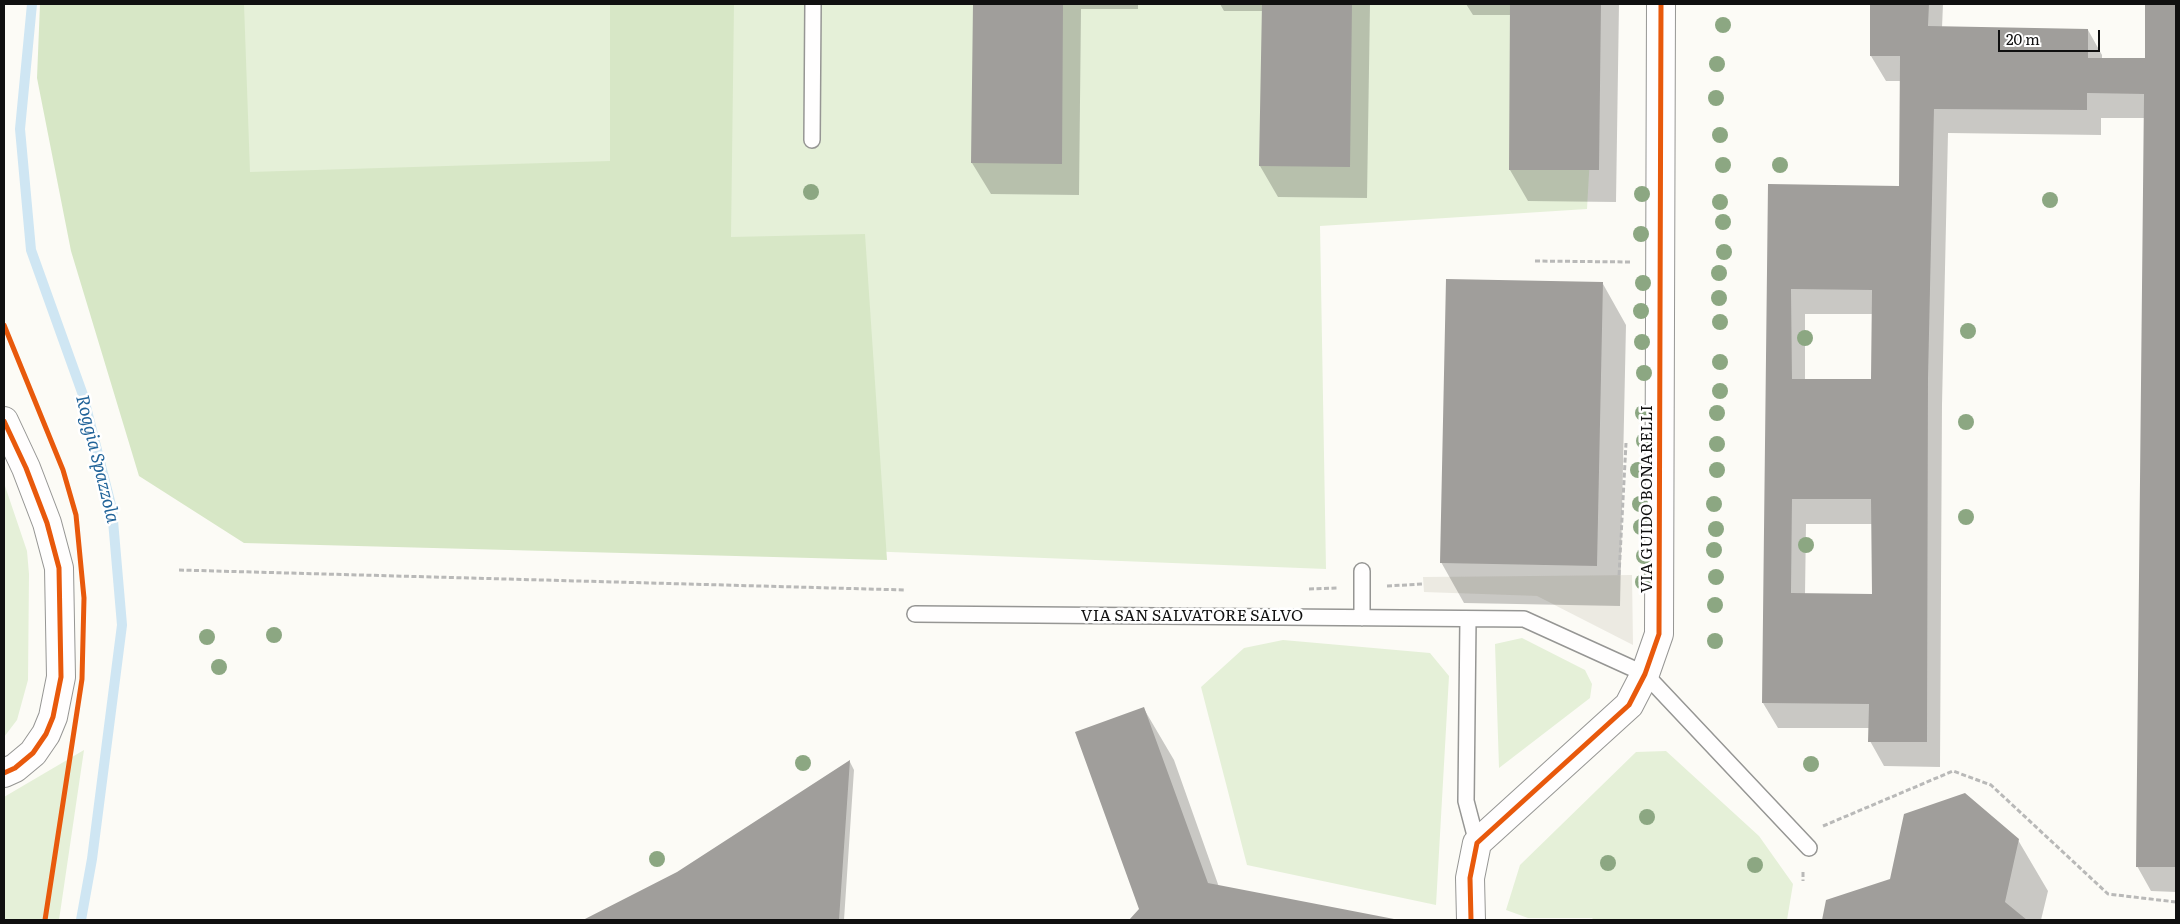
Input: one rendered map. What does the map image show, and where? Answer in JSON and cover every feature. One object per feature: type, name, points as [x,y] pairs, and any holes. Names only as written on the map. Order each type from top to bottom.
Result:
[{"type":"street","name":"VIA GUIDO BONARELLI","points":[[1476,843],[1629,705],[1645,674],[1659,634],[1661,4]]},
{"type":"street","points":[[4,421],[26,468],[47,523],[59,568],[61,677],[53,717],[46,734],[33,754],[15,768],[4,773]]},
{"type":"street","points":[[1471,920],[1470,878],[1476,843]]},
{"type":"lane","points":[[812,140],[813,4]]},
{"type":"lane","points":[[1362,571],[1362,618]]},
{"type":"lane","name":"VIA SAN SALVATORE SALVO","points":[[915,614],[1524,619],[1645,674]]},
{"type":"lane","points":[[1468,619],[1466,801],[1476,843]]},
{"type":"lane","points":[[1645,674],[1809,848]]},
{"type":"path","points":[[1536,261],[1632,262]]},
{"type":"path","points":[[1619,575],[1626,437]]},
{"type":"path","points":[[179,570],[912,591]]},
{"type":"path","points":[[1301,589],[1423,584]]},
{"type":"path","points":[[1804,881],[1802,865],[1809,848],[1822,826],[1953,771],[1991,785],[2108,894],[2176,902]]},
{"type":"green space","points":[[40,4],[244,4],[250,172],[610,161],[610,4],[734,4],[731,237],[865,234],[887,560],[244,543],[139,476],[71,251],[37,78]]},
{"type":"green space","points":[[72,4],[1599,4],[1587,209],[1320,226],[1326,569],[455,535]]},
{"type":"green space","points":[[4,483],[27,551],[29,574],[28,680],[17,720],[4,737]]},
{"type":"green space","points":[[1522,638],[1585,670],[1592,684],[1590,698],[1499,768],[1495,644]]},
{"type":"green space","points":[[1283,640],[1430,653],[1449,676],[1436,905],[1247,865],[1201,687],[1244,648]]},
{"type":"green space","points":[[84,750],[59,920],[4,920],[4,797]]},
{"type":"green space","points":[[1666,751],[1759,836],[1793,884],[1787,920],[1528,918],[1506,910],[1520,865],[1636,752]]},
{"type":"shaded area","points":[[1632,575],[1633,645],[1537,596],[1424,592],[1423,577]]},
{"type":"building","points":[[973,4],[1063,4],[1062,164],[971,163]]},
{"type":"building","points":[[1262,4],[1352,4],[1350,167],[1259,166]]},
{"type":"building","points":[[1510,4],[1601,4],[1599,170],[1509,170]]},
{"type":"building","points":[[1870,4],[1929,4],[1928,26],[2088,29],[2088,58],[2145,58],[2145,4],[2176,4],[2176,867],[2136,867],[2144,94],[2087,93],[2087,110],[1934,109],[1928,379],[1927,742],[1868,742],[1869,704],[1762,703],[1768,184],[1899,186],[1900,56],[1870,56]],"holes":[[[1791,289],[1872,290],[1871,379],[1792,379]],[[1792,499],[1871,499],[1872,594],[1791,593]]]},
{"type":"building","points":[[1446,279],[1603,282],[1597,566],[1440,563]]},
{"type":"building","points":[[1144,707],[1208,883],[1394,920],[1129,920],[1139,909],[1075,732]]},
{"type":"building","points":[[850,760],[839,920],[583,920],[677,872]]},
{"type":"building","points":[[1965,793],[2019,839],[2005,902],[2027,920],[1822,920],[1826,900],[1890,879],[1904,814]]},
{"type":"waterway","name":"Roggia Spazzola","points":[[32,4],[20,129],[31,250],[83,395],[112,509],[122,625],[92,859],[81,920]]},
{"type":"cycle path","points":[[1471,920],[1470,878],[1477,843],[1629,705],[1645,674],[1659,634],[1661,4]]},
{"type":"cycle path","points":[[4,325],[63,470],[76,515],[84,598],[82,679],[45,920]]},
{"type":"cycle path","points":[[4,421],[26,468],[47,523],[59,568],[61,677],[53,717],[46,734],[33,753],[15,768],[4,773]]}]
